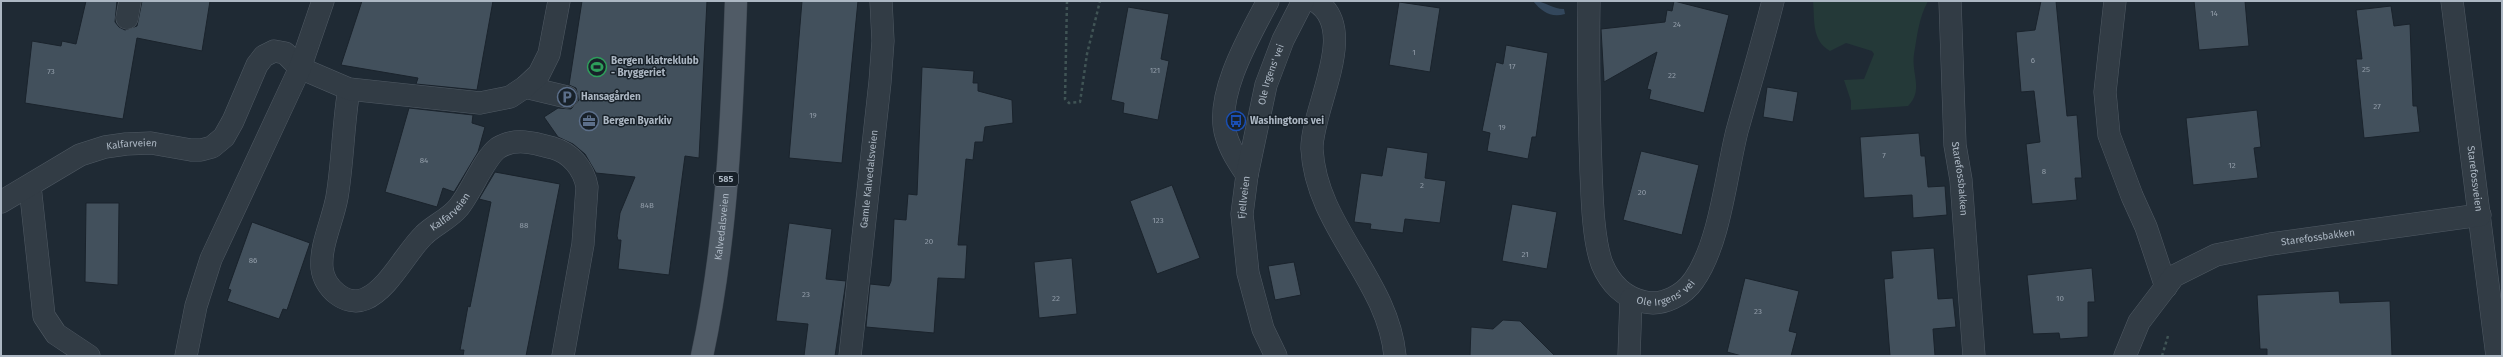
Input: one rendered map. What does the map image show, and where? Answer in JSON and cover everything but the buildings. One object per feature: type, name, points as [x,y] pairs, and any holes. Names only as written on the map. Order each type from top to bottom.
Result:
[{"type":"main road","name":"Kalvedalsveien","points":[[702,356],[711,308],[725,199],[736,1]]},
{"type":"street","points":[[186,356],[196,306],[210,259],[300,68],[323,1]]},
{"type":"street","name":"Kalfarveien","points":[[1,202],[30,186],[80,154],[126,144],[151,144],[191,150],[201,150],[212,147],[224,137],[257,65],[264,56],[274,51],[285,53],[300,68],[349,89],[480,103],[510,97],[525,88],[539,74],[549,54],[559,1]]},
{"type":"street","name":"Gamle Kalvedalsveien","points":[[853,352],[880,82],[883,41],[881,1]]},
{"type":"street","name":"Fjellveien","points":[[1268,1],[1236,67],[1223,111],[1225,135],[1236,158],[1247,175],[1242,214],[1248,274],[1263,329],[1276,356]]},
{"type":"street","name":"Ole Irgens' vei","points":[[1247,175],[1266,85],[1283,40],[1303,1]]},
{"type":"street","points":[[1315,1],[1323,6],[1332,22],[1335,48],[1331,71],[1314,126],[1312,149],[1316,173],[1324,202],[1368,277],[1379,299],[1395,356]]},
{"type":"street","name":"Ole Irgens' vei","points":[[1589,1],[1588,92],[1592,203],[1602,262],[1611,281],[1631,299],[1652,304],[1675,298],[1693,282],[1702,268],[1712,242],[1738,131],[1773,1]]},
{"type":"street","name":"Starefossbakken","points":[[1950,1],[1955,145],[1961,180],[1974,356]]},
{"type":"street","points":[[2115,1],[2105,92],[2109,135],[2132,196],[2146,227],[2166,287]]},
{"type":"street","name":"Starefossveien","points":[[2452,1],[2497,356]]},
{"type":"street","points":[[525,88],[567,97]]},
{"type":"street","name":"Kalfarveien","points":[[349,89],[343,123],[337,199],[323,252],[322,268],[329,286],[340,296],[358,301],[374,294],[424,235],[457,210],[496,149],[516,141],[557,149],[574,160],[586,178],[588,187],[583,244],[563,356]]},
{"type":"street","points":[[30,186],[44,316],[56,334],[89,356]]},
{"type":"street","name":"Starefossbakken","points":[[2126,356],[2139,322],[2174,276],[2216,255],[2271,244],[2480,216]]},
{"type":"street","points":[[1629,356],[1631,299]]},
{"type":"path","points":[[1067,1],[1065,99],[1069,104],[1075,104],[1080,102],[1087,54],[1100,1]]},
{"type":"path","points":[[2162,356],[2171,329]]},
{"type":"green space","points":[[1813,1],[1928,1],[1920,20],[1914,54],[1916,82],[1915,94],[1913,100],[1908,106],[1851,110],[1851,101],[1844,80],[1864,79],[1874,54],[1872,51],[1846,43],[1830,51],[1824,46],[1815,29]]},
{"type":"water","points":[[1533,1],[1564,9],[1565,14],[1551,15],[1543,11]]},
{"type":"place","name":"Bergen klatreklubb - Bryggeriet","points":[[597,67]]},
{"type":"place","name":"Hansagården","points":[[567,97]]},
{"type":"place","name":"Bergen Byarkiv","points":[[589,121]]},
{"type":"place","name":"Washingtons vei","points":[[1236,121]]}]
